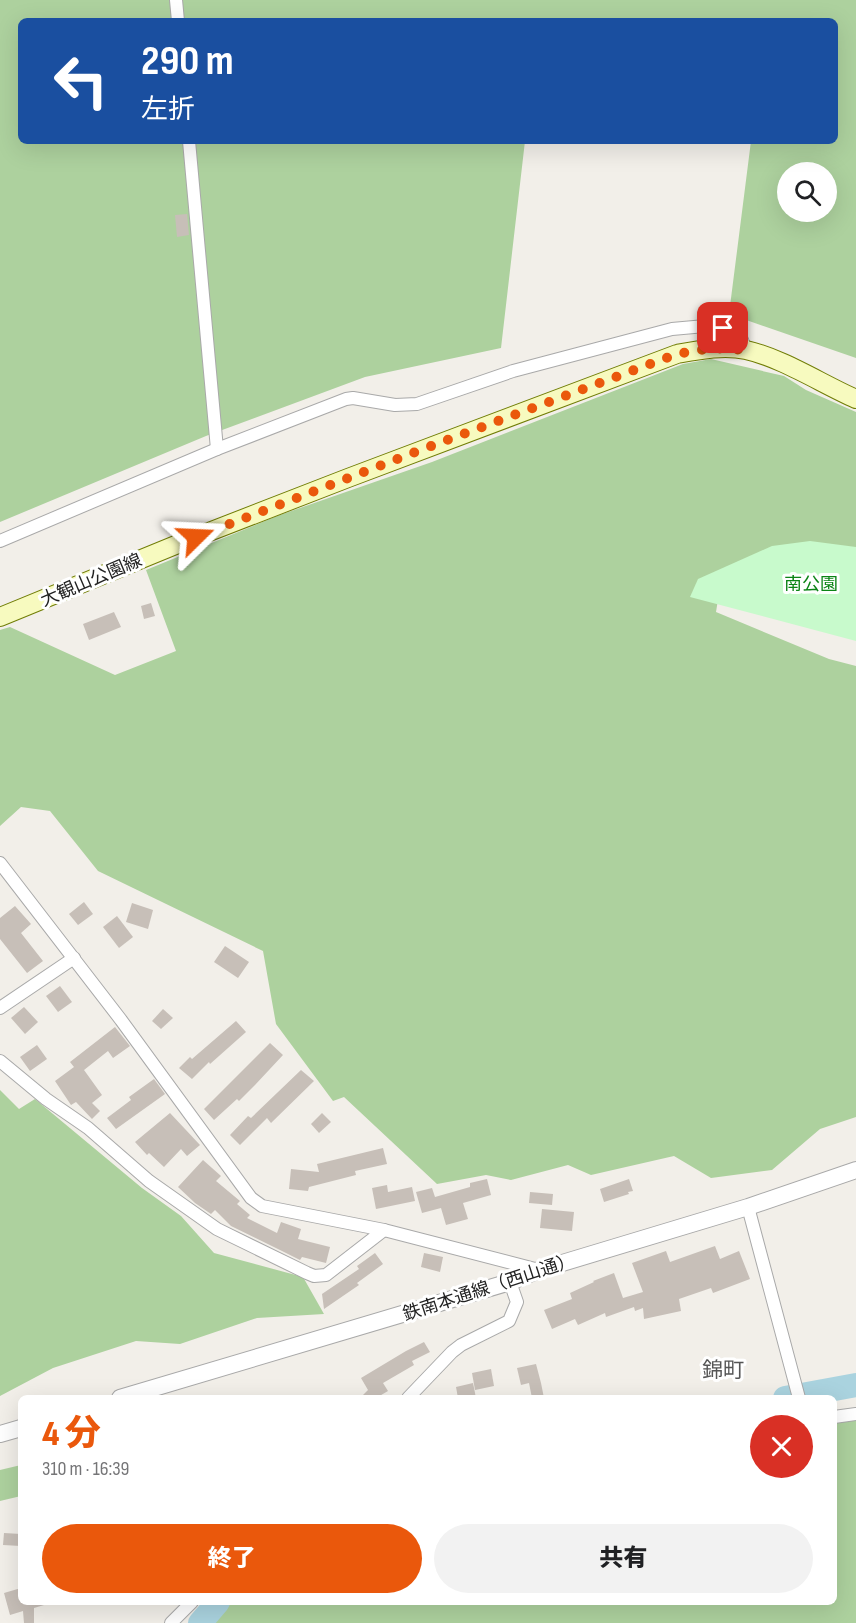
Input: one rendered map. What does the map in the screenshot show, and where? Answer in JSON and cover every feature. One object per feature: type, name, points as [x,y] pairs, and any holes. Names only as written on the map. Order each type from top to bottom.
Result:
[{"type":"main road","name":"大観山公園線","points":[[0,617],[178,544],[677,354],[713,348],[746,350],[789,366],[856,399]]},
{"type":"street","points":[[176,0],[178,18]]},
{"type":"street","points":[[189,144],[217,449]]},
{"type":"street","points":[[0,541],[217,449],[346,399],[395,405],[417,404],[513,371],[672,329],[705,326],[723,328],[734,332],[742,340],[746,350]]},
{"type":"street","points":[[0,863],[74,958],[251,1198],[262,1206],[384,1230],[539,1270]]},
{"type":"street","points":[[0,1008],[74,958]]},
{"type":"street","points":[[0,1061],[46,1099],[88,1128],[149,1181],[217,1229],[314,1276],[326,1275],[384,1230]]},
{"type":"street","name":"鉄南本通線（西山通）","points":[[130,1395],[510,1282],[539,1270],[748,1207],[856,1170]]},
{"type":"street","points":[[748,1207],[798,1393]]},
{"type":"street","points":[[411,1395],[461,1345],[509,1321],[517,1302],[510,1282]]},
{"type":"street","points":[[837,1417],[856,1414]]},
{"type":"street","points":[[0,1434],[18,1429]]},
{"type":"street","points":[[171,1623],[189,1605]]},
{"type":"green space","points":[[0,0],[856,0],[856,358],[729,314],[751,144],[838,144],[838,18],[18,18],[18,144],[525,144],[501,348],[365,377],[206,436],[0,522]]},
{"type":"green space","points":[[711,359],[784,376],[806,390],[856,412],[856,559],[723,569],[716,612],[829,659],[856,666],[856,1117],[820,1129],[772,1170],[711,1178],[674,1156],[591,1175],[568,1165],[511,1180],[486,1175],[437,1184],[344,1097],[333,1101],[276,1024],[263,951],[98,871],[50,811],[21,807],[0,826],[0,630],[10,627],[115,675],[176,651],[146,570],[277,516],[432,462],[683,364]]},
{"type":"green space","name":"南公園","points":[[810,541],[856,547],[856,641],[690,597],[698,579],[772,546]]},
{"type":"green space","points":[[0,1090],[19,1109],[35,1099],[142,1188],[181,1216],[214,1253],[303,1277],[324,1314],[257,1318],[180,1344],[136,1341],[53,1368],[0,1396]]},
{"type":"green space","points":[[856,1420],[856,1623],[209,1623],[225,1605],[837,1605],[837,1423]]},
{"type":"green space","points":[[18,1466],[18,1497],[0,1501],[0,1470]]},
{"type":"building","points":[[187,214],[189,235],[177,237],[175,215]]},
{"type":"building","points":[[151,603],[155,616],[144,619],[141,606]]},
{"type":"building","points":[[114,612],[121,627],[89,640],[83,624]]},
{"type":"building","points":[[84,902],[93,914],[78,925],[69,914]]},
{"type":"building","points":[[132,903],[153,910],[148,929],[126,922]]},
{"type":"building","points":[[15,906],[31,924],[21,933],[43,961],[27,973],[0,939],[0,918]]},
{"type":"building","points":[[117,916],[133,937],[119,948],[103,927]]},
{"type":"building","points":[[225,946],[249,962],[238,978],[214,962]]},
{"type":"building","points":[[60,986],[72,1002],[58,1012],[46,996]]},
{"type":"building","points":[[24,1007],[38,1022],[25,1034],[11,1018]]},
{"type":"building","points":[[163,1009],[173,1018],[161,1029],[152,1021]]},
{"type":"building","points":[[236,1021],[246,1032],[192,1079],[179,1068],[190,1057],[192,1059]]},
{"type":"building","points":[[115,1027],[130,1046],[113,1058],[108,1051],[84,1070],[102,1095],[92,1103],[100,1111],[92,1119],[76,1102],[71,1105],[55,1081],[74,1067],[70,1062]]},
{"type":"building","points":[[270,1043],[283,1055],[239,1101],[237,1099],[214,1120],[204,1109]]},
{"type":"building","points":[[37,1045],[47,1059],[30,1071],[20,1057]]},
{"type":"building","points":[[301,1070],[314,1081],[271,1123],[267,1118],[240,1145],[230,1135],[248,1116],[251,1118]]},
{"type":"building","points":[[154,1079],[165,1094],[116,1129],[107,1118],[131,1100],[129,1097]]},
{"type":"building","points":[[170,1113],[200,1145],[187,1156],[181,1149],[164,1167],[149,1153],[147,1155],[135,1142]]},
{"type":"building","points":[[322,1113],[331,1122],[319,1133],[311,1124]]},
{"type":"building","points":[[383,1148],[387,1164],[355,1171],[356,1175],[309,1187],[308,1191],[289,1189],[291,1169],[319,1172],[317,1164]]},
{"type":"building","points":[[203,1160],[221,1176],[216,1181],[240,1201],[237,1204],[250,1215],[247,1218],[277,1233],[281,1222],[301,1229],[298,1239],[330,1247],[326,1263],[302,1257],[300,1260],[231,1226],[215,1210],[211,1214],[195,1203],[178,1187]]},
{"type":"building","points":[[487,1179],[491,1195],[463,1203],[468,1219],[446,1225],[441,1208],[422,1213],[416,1192],[432,1188],[435,1197],[470,1187],[470,1183]]},
{"type":"building","points":[[629,1179],[633,1191],[604,1202],[600,1189]]},
{"type":"building","points":[[387,1185],[388,1192],[412,1187],[415,1201],[376,1209],[372,1188]]},
{"type":"building","points":[[530,1192],[553,1194],[552,1205],[529,1203]]},
{"type":"building","points":[[542,1209],[574,1212],[572,1231],[540,1228]]},
{"type":"building","points":[[715,1246],[720,1259],[739,1251],[750,1279],[713,1293],[711,1288],[679,1299],[681,1311],[644,1319],[643,1308],[635,1311],[634,1307],[606,1317],[605,1313],[578,1325],[575,1319],[552,1329],[544,1310],[572,1299],[570,1293],[593,1281],[614,1273],[623,1298],[643,1292],[632,1263],[666,1251],[670,1262]]},
{"type":"building","points":[[375,1253],[383,1264],[357,1283],[359,1285],[324,1309],[322,1294],[359,1269],[357,1266]]},
{"type":"building","points":[[424,1253],[443,1257],[440,1272],[421,1267]]},
{"type":"building","points":[[424,1342],[430,1352],[412,1361],[414,1365],[383,1383],[388,1391],[381,1395],[363,1395],[368,1390],[361,1378]]},
{"type":"building","points":[[536,1364],[543,1395],[531,1395],[529,1383],[521,1385],[517,1368]]},
{"type":"building","points":[[491,1369],[494,1386],[475,1390],[472,1373]]},
{"type":"building","points":[[473,1383],[475,1395],[457,1395],[456,1387]]},
{"type":"building","points":[[4,1533],[18,1534],[18,1546],[3,1545]]},
{"type":"building","points":[[18,1589],[18,1605],[44,1605],[34,1608],[34,1623],[24,1623],[23,1611],[10,1615],[4,1593]]},
{"type":"waterway","points":[[801,1395],[856,1385]]},
{"type":"waterway","points":[[200,1623],[215,1605]]},
{"type":"district","name":"錦町","points":[[723,1370]]},
{"type":"route","points":[[196,537],[677,354],[713,348],[746,350],[742,340],[734,332],[723,328]]}]
